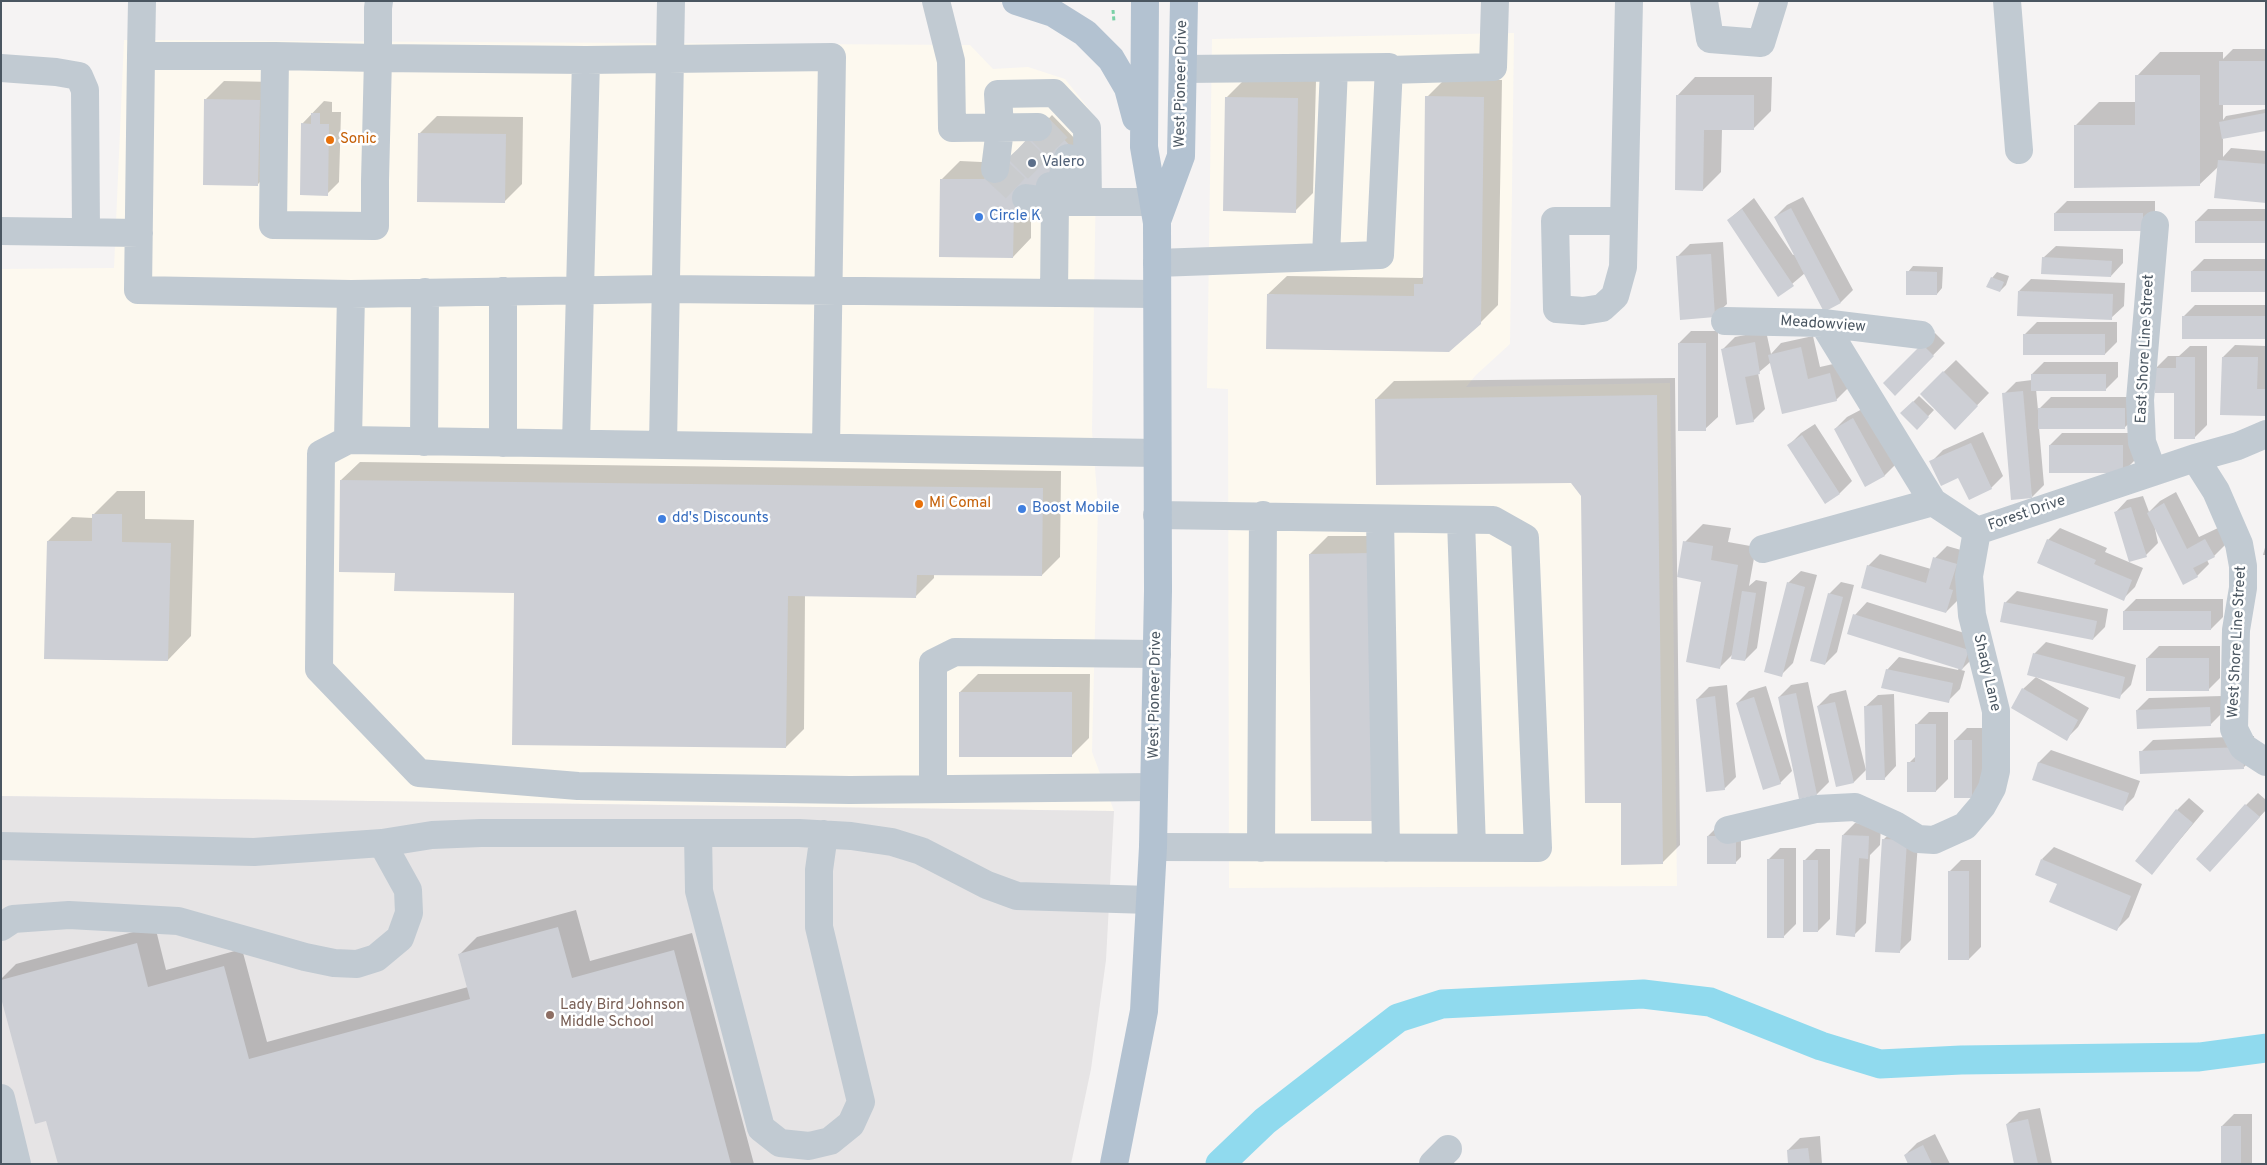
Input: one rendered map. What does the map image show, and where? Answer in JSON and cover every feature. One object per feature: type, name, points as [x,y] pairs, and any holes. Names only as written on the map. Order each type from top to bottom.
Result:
[{"type":"main road","points":[[1016,1],[1053,13],[1085,33],[1111,59],[1128,88],[1144,147]]},
{"type":"main road","name":"West Pioneer Drive","points":[[1116,1158],[1144,1011],[1154,847],[1157,654],[1157,263],[1155,212],[1144,147],[1145,1]]},
{"type":"main road","name":"West Pioneer Drive","points":[[1155,212],[1181,156],[1184,1]]},
{"type":"street","points":[[142,1],[138,290],[350,294],[666,289],[1156,294]]},
{"type":"street","points":[[275,56],[273,225],[375,226],[378,1]]},
{"type":"street","points":[[664,445],[671,1]]},
{"type":"street","points":[[936,1],[951,61],[952,128],[1000,129],[1038,127]]},
{"type":"street","points":[[1183,69],[1389,67],[1389,70],[1493,67],[1495,1]]},
{"type":"street","points":[[1624,221],[1629,1]]},
{"type":"street","points":[[1704,1],[1710,39],[1761,43],[1774,1]]},
{"type":"street","points":[[2007,1],[2019,150]]},
{"type":"street","points":[[141,56],[586,60],[832,58],[826,447]]},
{"type":"street","points":[[576,444],[586,60]]},
{"type":"street","points":[[1,68],[56,72],[79,76],[85,90],[86,232]]},
{"type":"street","points":[[1326,257],[1334,68]]},
{"type":"street","points":[[1157,263],[1380,255],[1389,70]]},
{"type":"street","points":[[995,169],[1000,129],[998,94],[1054,93],[1087,128],[1088,202]]},
{"type":"street","points":[[1000,129],[1018,149]]},
{"type":"street","points":[[1054,293],[1051,190],[1068,158]]},
{"type":"street","points":[[1026,198],[1051,190],[1088,202],[1155,212]]},
{"type":"street","name":"East Shore Line Street","points":[[2153,472],[2142,442],[2140,400],[2155,225]]},
{"type":"street","points":[[1,231],[139,233]]},
{"type":"street","points":[[502,291],[502,443]]},
{"type":"street","points":[[424,442],[425,292]]},
{"type":"street","points":[[348,440],[350,294]]},
{"type":"street","name":"Meadowview","points":[[1725,321],[1823,323],[1921,334]]},
{"type":"street","points":[[1763,549],[1934,502],[1823,323]]},
{"type":"street","name":"Forest Drive","points":[[1934,502],[1977,531],[2195,458],[2238,446],[2266,434]]},
{"type":"street","points":[[1154,787],[850,790],[578,786],[419,773],[319,668],[321,454],[348,440],[1157,453]]},
{"type":"street","name":"West Shore Line Street","points":[[2195,458],[2216,491],[2239,544],[2243,566],[2243,588],[2236,630],[2234,729],[2243,748],[2266,762]]},
{"type":"street","points":[[1154,847],[1538,848],[1525,538],[1493,520],[1263,515],[1157,515]]},
{"type":"street","points":[[1261,848],[1263,515]]},
{"type":"street","points":[[1380,519],[1386,848]]},
{"type":"street","points":[[1461,520],[1472,848]]},
{"type":"street","name":"Shady Lane","points":[[1728,830],[1816,809],[1855,807],[1895,824],[1918,839],[1934,840],[1965,826],[1971,820],[1992,788],[1996,771],[1996,711],[1972,615],[1970,595],[1969,576],[1977,531]]},
{"type":"street","points":[[933,788],[933,663],[955,652],[1157,654]]},
{"type":"street","points":[[1,846],[254,852],[382,843],[432,835],[481,833],[824,834],[851,836],[907,846],[1017,896],[1150,900]]},
{"type":"street","points":[[698,833],[699,891],[761,1128],[780,1143],[809,1146],[830,1141],[851,1124],[861,1102],[818,927],[820,870],[824,834]]},
{"type":"street","points":[[1,927],[13,919],[69,915],[178,921],[305,957],[334,963],[357,964],[376,958],[400,938],[408,913],[408,890],[382,843]]},
{"type":"street","points":[[1,1098],[17,1164]]},
{"type":"path","points":[[1113,10],[1114,25]]},
{"type":"shaded area","points":[[1514,33],[1510,344],[1476,375],[1466,387],[1670,383],[1677,886],[1229,888],[1228,389],[1207,388],[1212,39]]},
{"type":"shaded area","points":[[124,40],[970,45],[993,69],[1028,67],[1065,79],[1093,114],[1096,173],[1092,431],[1098,505],[1092,752],[1114,811],[1,796],[1,269],[114,268]]},
{"type":"shaded area","name":"Lady Bird Johnson Middle School","points":[[1,796],[1114,811],[1106,960],[1091,1069],[1071,1164],[1,1164]]},
{"type":"building","points":[[2219,61],[2266,61],[2266,105],[2219,105]]},
{"type":"building","points":[[2135,75],[2200,75],[2200,186],[2074,188],[2074,125],[2135,125]]},
{"type":"building","points":[[1676,95],[1754,95],[1754,130],[1704,130],[1703,191],[1675,190]]},
{"type":"building","points":[[1425,96],[1484,97],[1481,324],[1449,352],[1266,349],[1267,294],[1414,296],[1414,284],[1423,284]]},
{"type":"building","points":[[1225,97],[1298,98],[1296,213],[1223,211]]},
{"type":"building","points":[[204,99],[260,100],[258,186],[203,185]]},
{"type":"building","points":[[311,113],[320,113],[320,124],[329,124],[328,196],[300,195],[301,123],[311,124]]},
{"type":"building","points":[[2265,113],[2266,131],[2222,139],[2219,122]]},
{"type":"building","points":[[1045,119],[1075,151],[1014,210],[1013,258],[939,257],[940,179],[984,179],[1018,149]]},
{"type":"building","points":[[418,133],[506,134],[505,203],[417,202]]},
{"type":"building","points":[[2218,160],[2266,164],[2266,203],[2214,198]]},
{"type":"building","points":[[1791,208],[1841,303],[1824,312],[1774,217]]},
{"type":"building","points":[[1742,209],[1794,286],[1778,297],[1727,220]]},
{"type":"building","points":[[2054,213],[2143,213],[2143,231],[2054,231]]},
{"type":"building","points":[[2195,221],[2266,221],[2266,243],[2195,243]]},
{"type":"building","points":[[1711,254],[1715,317],[1680,320],[1676,256]]},
{"type":"building","points":[[2042,257],[2112,261],[2111,277],[2041,274]]},
{"type":"building","points":[[1906,271],[1937,272],[1937,295],[1906,295]]},
{"type":"building","points":[[2191,271],[2266,271],[2266,292],[2191,292]]},
{"type":"building","points":[[1991,277],[2004,282],[2000,292],[1986,287]]},
{"type":"building","points":[[2018,291],[2113,294],[2112,320],[2017,316]]},
{"type":"building","points":[[2182,316],[2266,316],[2266,339],[2182,339]]},
{"type":"building","points":[[2023,334],[2105,334],[2105,355],[2023,355]]},
{"type":"building","points":[[1755,342],[1760,374],[1745,377],[1754,422],[1736,425],[1721,349]]},
{"type":"building","points":[[1678,343],[1706,343],[1706,431],[1678,431]]},
{"type":"building","points":[[1922,344],[1934,356],[1895,396],[1883,383]]},
{"type":"building","points":[[1801,347],[1808,379],[1830,373],[1837,401],[1782,414],[1768,355]]},
{"type":"building","points":[[2176,357],[2195,357],[2195,439],[2174,439],[2174,393],[2155,393],[2155,368],[2176,368]]},
{"type":"building","points":[[2222,357],[2258,357],[2257,389],[2266,389],[2266,416],[2220,415]]},
{"type":"building","points":[[1943,371],[1978,406],[1955,430],[1920,394]]},
{"type":"building","points":[[2031,374],[2106,374],[2106,391],[2031,391]]},
{"type":"building","points":[[2023,391],[2032,498],[2011,500],[2002,393]]},
{"type":"building","points":[[1657,395],[1663,864],[1621,865],[1621,803],[1585,803],[1581,496],[1571,483],[1376,485],[1375,399]]},
{"type":"building","points":[[1913,401],[1929,417],[1917,430],[1900,413]]},
{"type":"building","points":[[2038,408],[2125,408],[2125,429],[2038,429]]},
{"type":"building","points":[[1853,418],[1885,476],[1865,487],[1834,429]]},
{"type":"building","points":[[1802,435],[1840,494],[1825,504],[1787,445]]},
{"type":"building","points":[[1971,443],[1992,489],[1969,500],[1958,478],[1941,486],[1929,461]]},
{"type":"building","points":[[2049,445],[2123,445],[2123,473],[2049,473]]},
{"type":"building","points":[[340,480],[1043,488],[1042,576],[917,575],[916,598],[788,596],[786,748],[512,745],[514,593],[394,591],[395,573],[339,572]]},
{"type":"building","points":[[2164,503],[2187,549],[2205,539],[2215,557],[2193,568],[2198,577],[2183,585],[2147,513]]},
{"type":"building","points":[[2131,507],[2147,557],[2129,562],[2114,512]]},
{"type":"building","points":[[92,514],[122,514],[122,542],[171,543],[168,661],[44,659],[47,541],[92,541]]},
{"type":"building","points":[[2047,539],[2096,560],[2094,564],[2132,580],[2124,601],[2037,563]]},
{"type":"building","points":[[1683,541],[1713,546],[1711,560],[1738,565],[1720,669],[1686,662],[1701,582],[1677,577]]},
{"type":"building","points":[[1372,553],[1373,821],[1311,821],[1309,554]]},
{"type":"building","points":[[1933,557],[1957,564],[1949,589],[1953,590],[1946,613],[1861,588],[1867,565],[1926,583]]},
{"type":"building","points":[[1787,582],[1805,587],[1782,677],[1764,672]]},
{"type":"building","points":[[1742,591],[1756,593],[1745,661],[1731,659]]},
{"type":"building","points":[[1828,593],[1843,597],[1825,665],[1810,661]]},
{"type":"building","points":[[2004,602],[2097,621],[2093,640],[2000,622]]},
{"type":"building","points":[[2123,611],[2211,611],[2211,630],[2123,630]]},
{"type":"building","points":[[1853,614],[1969,650],[1962,670],[1847,634]]},
{"type":"building","points":[[2033,653],[2125,677],[2120,699],[2027,675]]},
{"type":"building","points":[[2146,658],[2209,658],[2209,691],[2146,691]]},
{"type":"building","points":[[1886,669],[1953,683],[1949,703],[1881,688]]},
{"type":"building","points":[[2022,688],[2078,720],[2067,741],[2011,708]]},
{"type":"building","points":[[959,692],[1072,692],[1072,757],[959,757]]},
{"type":"building","points":[[1796,693],[1817,795],[1799,799],[1778,697]]},
{"type":"building","points":[[1715,696],[1725,790],[1706,792],[1696,699]]},
{"type":"building","points":[[1754,697],[1781,784],[1763,790],[1736,703]]},
{"type":"building","points":[[1835,702],[1854,783],[1836,787],[1817,706]]},
{"type":"building","points":[[1882,705],[1885,780],[1866,780],[1864,706]]},
{"type":"building","points":[[2210,707],[2211,726],[2137,729],[2136,710]]},
{"type":"building","points":[[1915,724],[1936,724],[1936,792],[1907,792],[1907,762],[1915,762]]},
{"type":"building","points":[[1954,740],[1972,740],[1972,798],[1954,798]]},
{"type":"building","points":[[2243,747],[2244,769],[2140,774],[2139,751]]},
{"type":"building","points":[[2038,762],[2129,793],[2123,811],[2032,780]]},
{"type":"building","points":[[2245,804],[2260,817],[2210,872],[2196,859]]},
{"type":"building","points":[[2176,809],[2193,823],[2152,875],[2135,861]]},
{"type":"building","points":[[1842,835],[1869,836],[1868,859],[1859,858],[1855,937],[1836,935]]},
{"type":"building","points":[[1707,836],[1736,836],[1736,864],[1707,864]]},
{"type":"building","points":[[1882,839],[1907,840],[1900,953],[1875,952]]},
{"type":"building","points":[[1767,859],[1784,859],[1784,938],[1767,938]]},
{"type":"building","points":[[2041,859],[2131,896],[2117,931],[2049,902],[2057,884],[2035,875]]},
{"type":"building","points":[[1803,860],[1818,860],[1818,932],[1803,932]]},
{"type":"building","points":[[1948,871],[1969,871],[1969,960],[1948,960]]},
{"type":"building","points":[[558,927],[572,978],[674,950],[731,1164],[58,1164],[46,1121],[35,1124],[1,998],[1,980],[137,943],[148,987],[224,966],[249,1059],[470,999],[458,954]]},
{"type":"building","points":[[2028,1119],[2038,1164],[2014,1164],[2006,1124]]},
{"type":"building","points":[[2221,1126],[2241,1126],[2241,1164],[2221,1164]]},
{"type":"building","points":[[1923,1145],[1932,1164],[1908,1164],[1904,1155]]},
{"type":"building","points":[[1808,1148],[1810,1164],[1788,1164],[1787,1150]]},
{"type":"waterway","points":[[1220,1164],[1265,1121],[1398,1018],[1442,1004],[1643,994],[1710,1002],[1821,1046],[1880,1064],[1961,1060],[2199,1057],[2266,1048]]},
{"type":"tunnel","points":[[1038,127],[1068,158]]},
{"type":"tunnel","points":[[1018,149],[1047,178]]},
{"type":"tunnel","points":[[995,169],[1026,198]]},
{"type":"place","name":"Sonic","points":[[330,140]]},
{"type":"place","name":"Valero","points":[[1032,163]]},
{"type":"place","name":"Circle K","points":[[979,217]]},
{"type":"place","name":"Mi Comal","points":[[919,504]]},
{"type":"place","name":"Boost Mobile","points":[[1022,509]]},
{"type":"place","name":"dd's Discounts","points":[[662,519]]},
{"type":"place","name":"Lady Bird Johnson Middle School","points":[[550,1015]]}]
